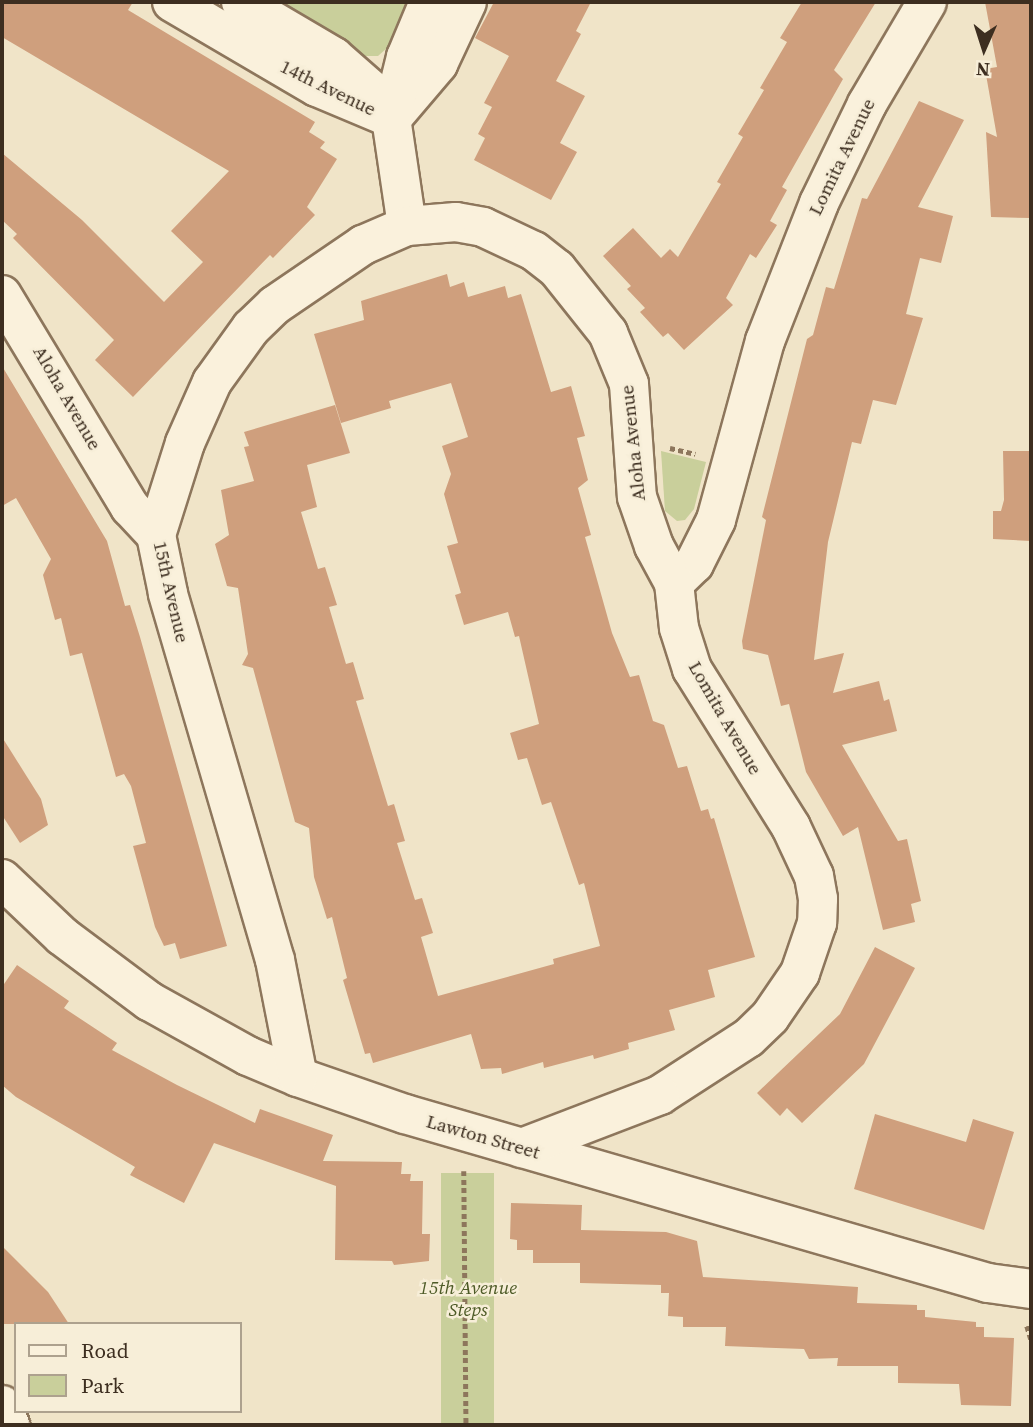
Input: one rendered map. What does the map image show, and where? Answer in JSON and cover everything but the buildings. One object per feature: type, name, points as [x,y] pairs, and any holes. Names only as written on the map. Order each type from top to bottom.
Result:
[{"type":"street","name":"14th Avenue","points":[[172,2],[317,87],[391,118]]},
{"type":"street","name":"14th Avenue","points":[[241,2],[334,57],[375,93],[391,118]]},
{"type":"street","points":[[407,226],[391,118],[406,57],[429,2]]},
{"type":"street","points":[[391,118],[438,64],[467,2]]},
{"type":"street","name":"Lomita Avenue","points":[[522,1148],[660,1095],[722,1058],[770,1017],[811,946],[817,923],[814,876],[791,827],[692,669],[679,628],[674,583],[707,542],[765,341],[809,225],[867,104],[927,2]]},
{"type":"street","name":"Aloha Avenue","points":[[407,226],[456,222],[484,227],[534,251],[557,269],[592,309],[620,359],[631,398],[638,497],[674,583]]},
{"type":"street","name":"15th Avenue","points":[[298,1077],[275,960],[168,593],[156,535],[197,412],[230,354],[251,328],[303,284],[363,245],[407,226]]},
{"type":"street","name":"Aloha Avenue","points":[[2,295],[130,508],[156,535]]},
{"type":"street","name":"Lawton Street","points":[[2,879],[62,936],[149,1001],[248,1056],[298,1077],[522,1148],[1023,1289]]},
{"type":"street","points":[[2,1405],[10,1425]]},
{"type":"path","points":[[635,440],[731,462]]},
{"type":"path","points":[[464,1131],[466,1425]]},
{"type":"green space","points":[[269,2],[413,2],[396,40],[378,56],[365,56]]},
{"type":"green space","points":[[661,451],[706,462],[694,509],[685,520],[677,521],[665,511]]},
{"type":"green space","name":"15th Avenue Steps","points":[[441,1173],[494,1173],[494,1425],[441,1425]]}]
